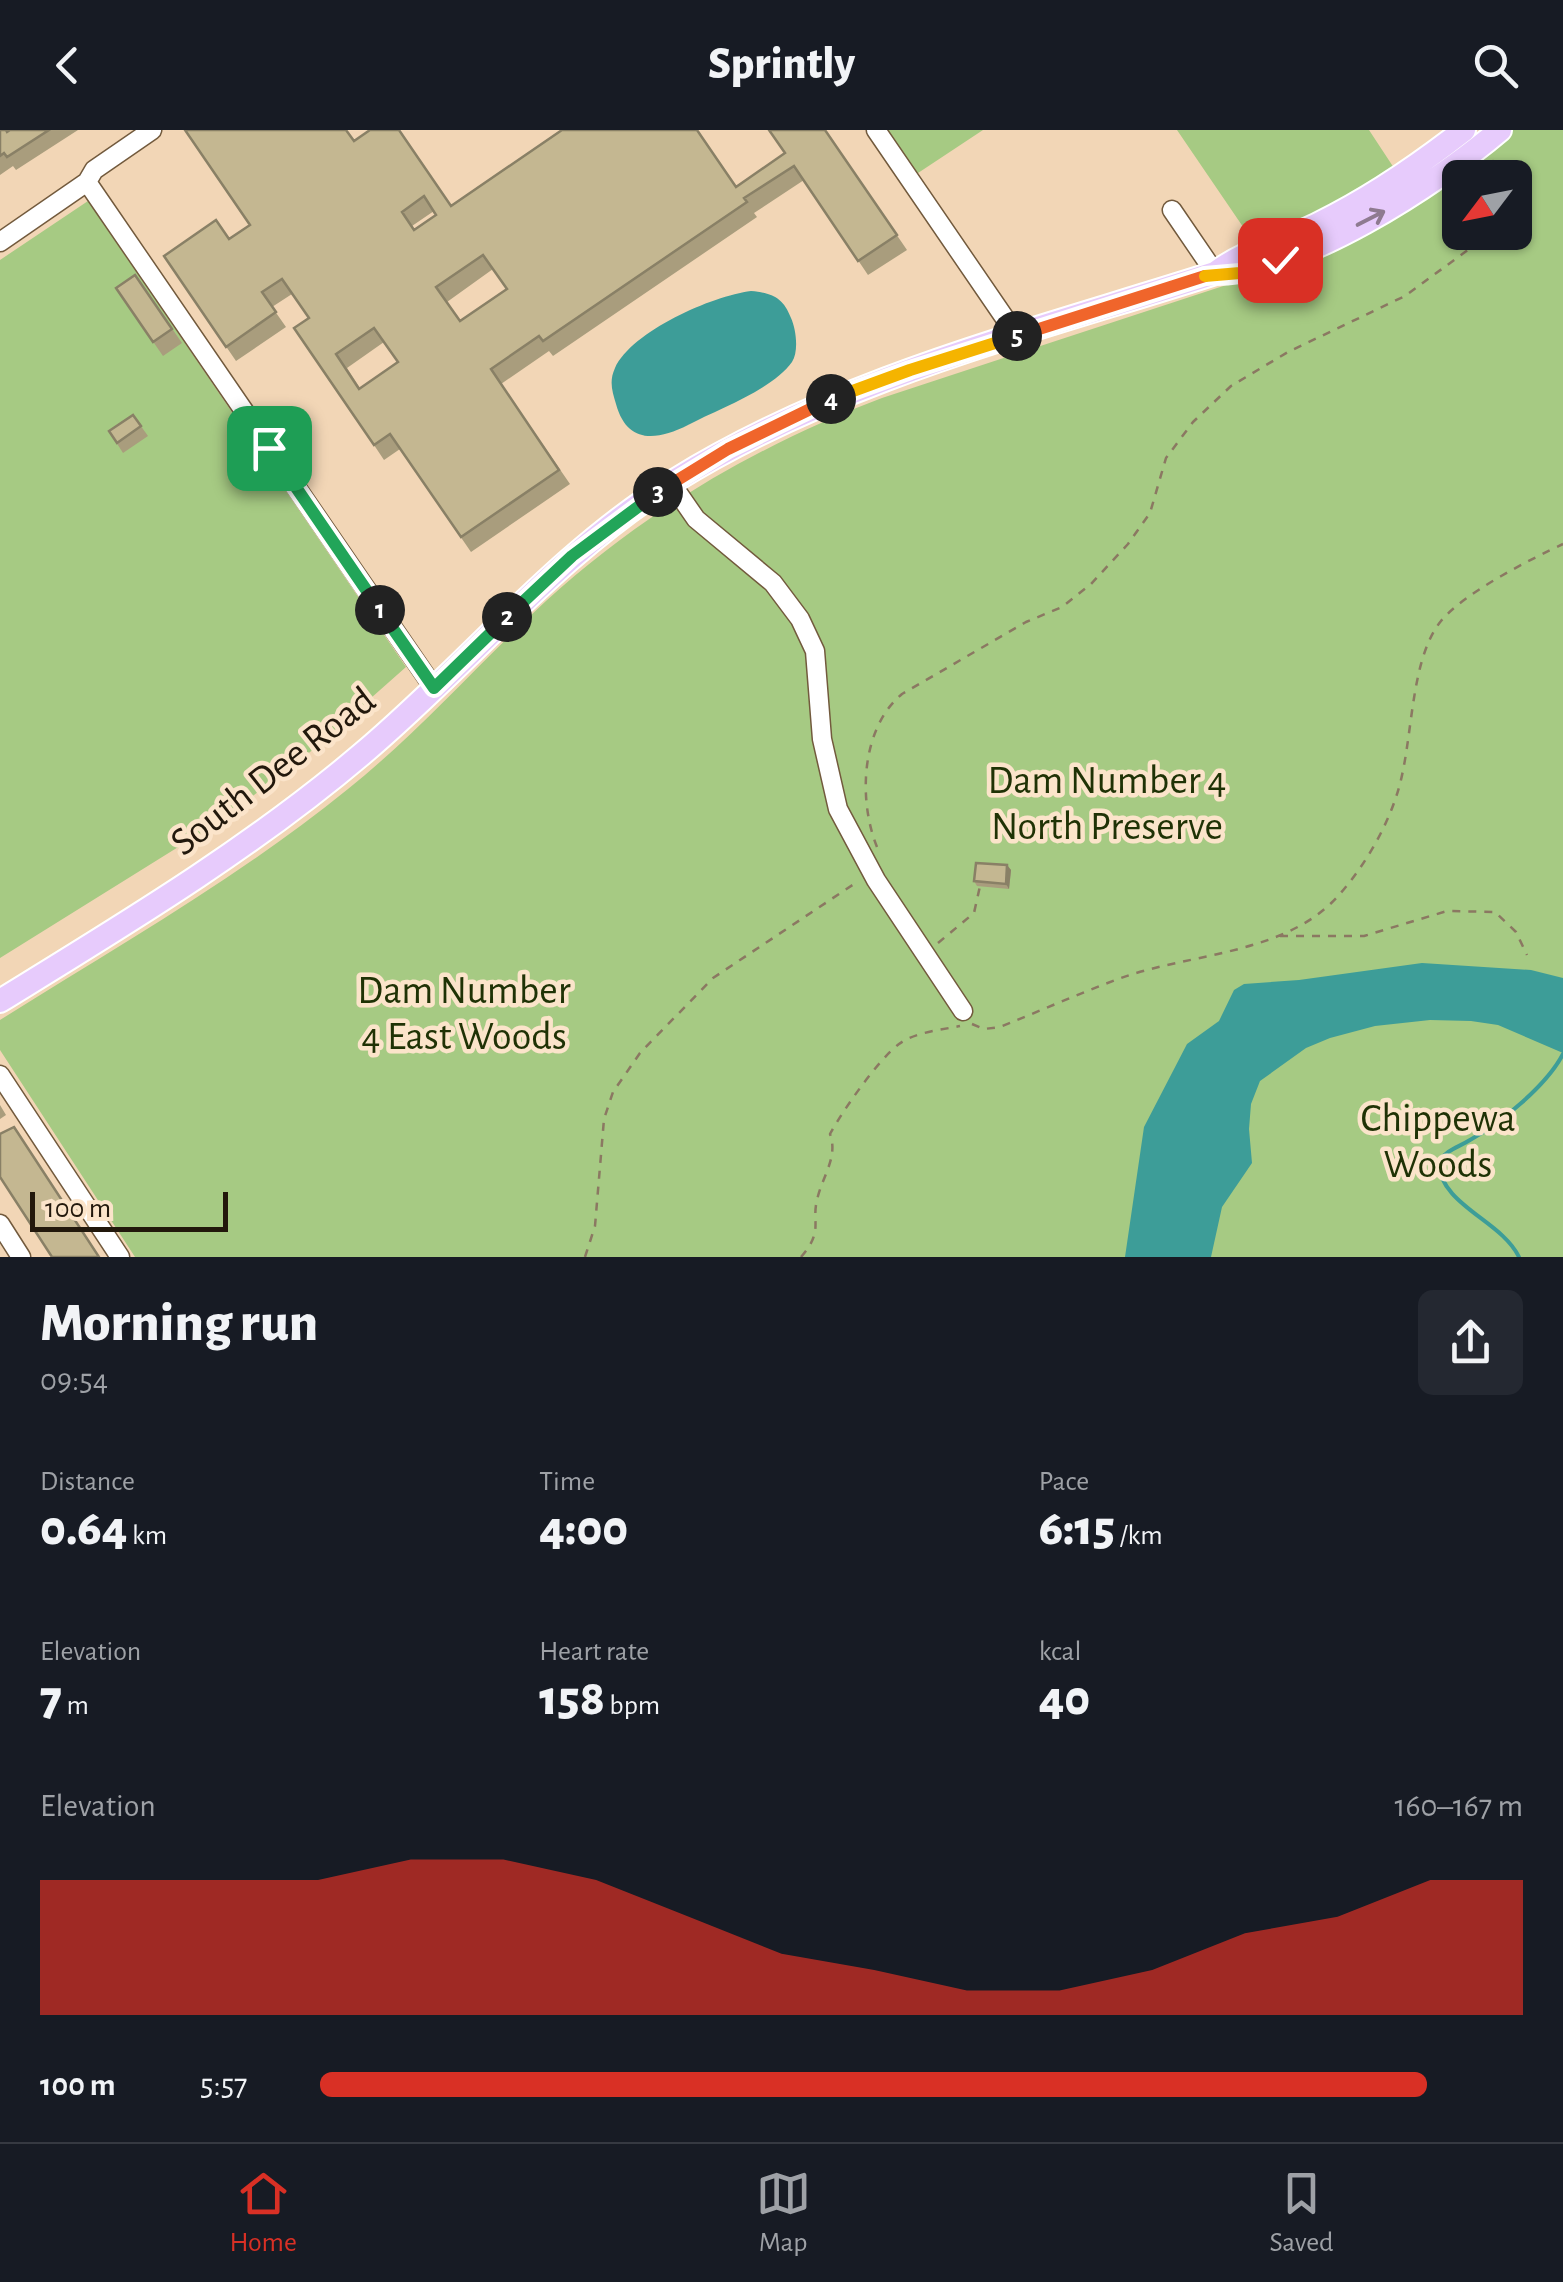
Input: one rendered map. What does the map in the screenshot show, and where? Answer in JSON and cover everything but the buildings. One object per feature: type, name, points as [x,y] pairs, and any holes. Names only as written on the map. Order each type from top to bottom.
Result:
[{"type":"main road","name":"South Dee Road","points":[[1215,273],[1236,257],[1320,224],[1377,191],[1464,130]]},
{"type":"main road","name":"South Dee Road","points":[[0,1000],[233,855],[306,801],[434,688],[572,556],[671,483],[728,449],[833,399],[910,370],[1215,273],[1240,273],[1280,260],[1363,223],[1435,181],[1500,130]]},
{"type":"street","points":[[0,242],[152,130]]},
{"type":"street","points":[[876,130],[1017,336]]},
{"type":"street","points":[[86,182],[434,688]]},
{"type":"street","points":[[1172,210],[1215,273]]},
{"type":"street","points":[[671,483],[696,519],[773,583],[800,620],[815,652],[822,739],[838,810],[876,880],[963,1011]]},
{"type":"street","points":[[0,1075],[28,1130],[120,1257]]},
{"type":"street","points":[[0,1224],[21,1257]]},
{"type":"path","points":[[877,847],[864,800],[876,728],[888,706],[1026,622],[1062,607],[1091,584],[1150,513],[1166,458],[1193,422],[1231,386],[1288,352],[1405,296],[1467,250]]},
{"type":"path","points":[[801,1257],[812,1244],[818,1222],[816,1201],[834,1147],[830,1134],[848,1103],[899,1044],[925,1033],[972,1024],[1000,1027],[1123,977],[1278,936],[1313,918],[1338,896],[1373,847],[1396,796],[1426,643],[1442,619],[1460,604],[1563,544]]},
{"type":"path","points":[[585,1257],[595,1226],[604,1119],[613,1092],[640,1054],[713,978],[864,877]]},
{"type":"path","points":[[924,952],[974,913],[980,886]]},
{"type":"path","points":[[1278,936],[1364,936],[1447,912],[1494,912],[1516,932],[1527,955]]},
{"type":"green space","points":[[885,130],[983,130],[915,175]]},
{"type":"green space","points":[[1177,130],[1369,130],[1394,168],[1343,201],[1254,243]]},
{"type":"green space","name":"Dam Number 4 North Preserve","points":[[1513,130],[1563,130],[1563,1257],[135,1257],[0,1050],[0,1020],[178,910],[307,821],[399,744],[584,568],[705,483],[791,437],[882,398],[1293,263],[1442,178],[1442,250],[1532,250],[1532,160],[1473,160]]},
{"type":"green space","points":[[88,201],[406,667],[310,752],[220,821],[0,958],[0,260]]},
{"type":"water","points":[[751,291],[776,297],[791,318],[796,352],[783,372],[744,398],[665,434],[644,436],[627,426],[612,386],[615,368],[624,354],[655,329],[695,308]]},
{"type":"water","points":[[1422,963],[1531,970],[1563,978],[1563,1053],[1498,1025],[1430,1020],[1375,1026],[1306,1048],[1260,1081],[1251,1104],[1252,1163],[1222,1207],[1211,1257],[1125,1257],[1144,1127],[1187,1044],[1219,1021],[1234,990],[1244,984]]},
{"type":"waterway","points":[[1519,1257],[1499,1233],[1449,1190],[1438,1162],[1522,1102],[1563,1054]]},
{"type":"route","points":[[269,448],[434,688],[540,584],[625,514],[728,449],[797,414],[910,370],[1215,273],[1240,273],[1280,260]]},
{"type":"park label","name":"Dam Number 4 East Woods","points":[[464,1012]]},
{"type":"park label","name":"Chippewa Woods","points":[[1438,1140]]}]
